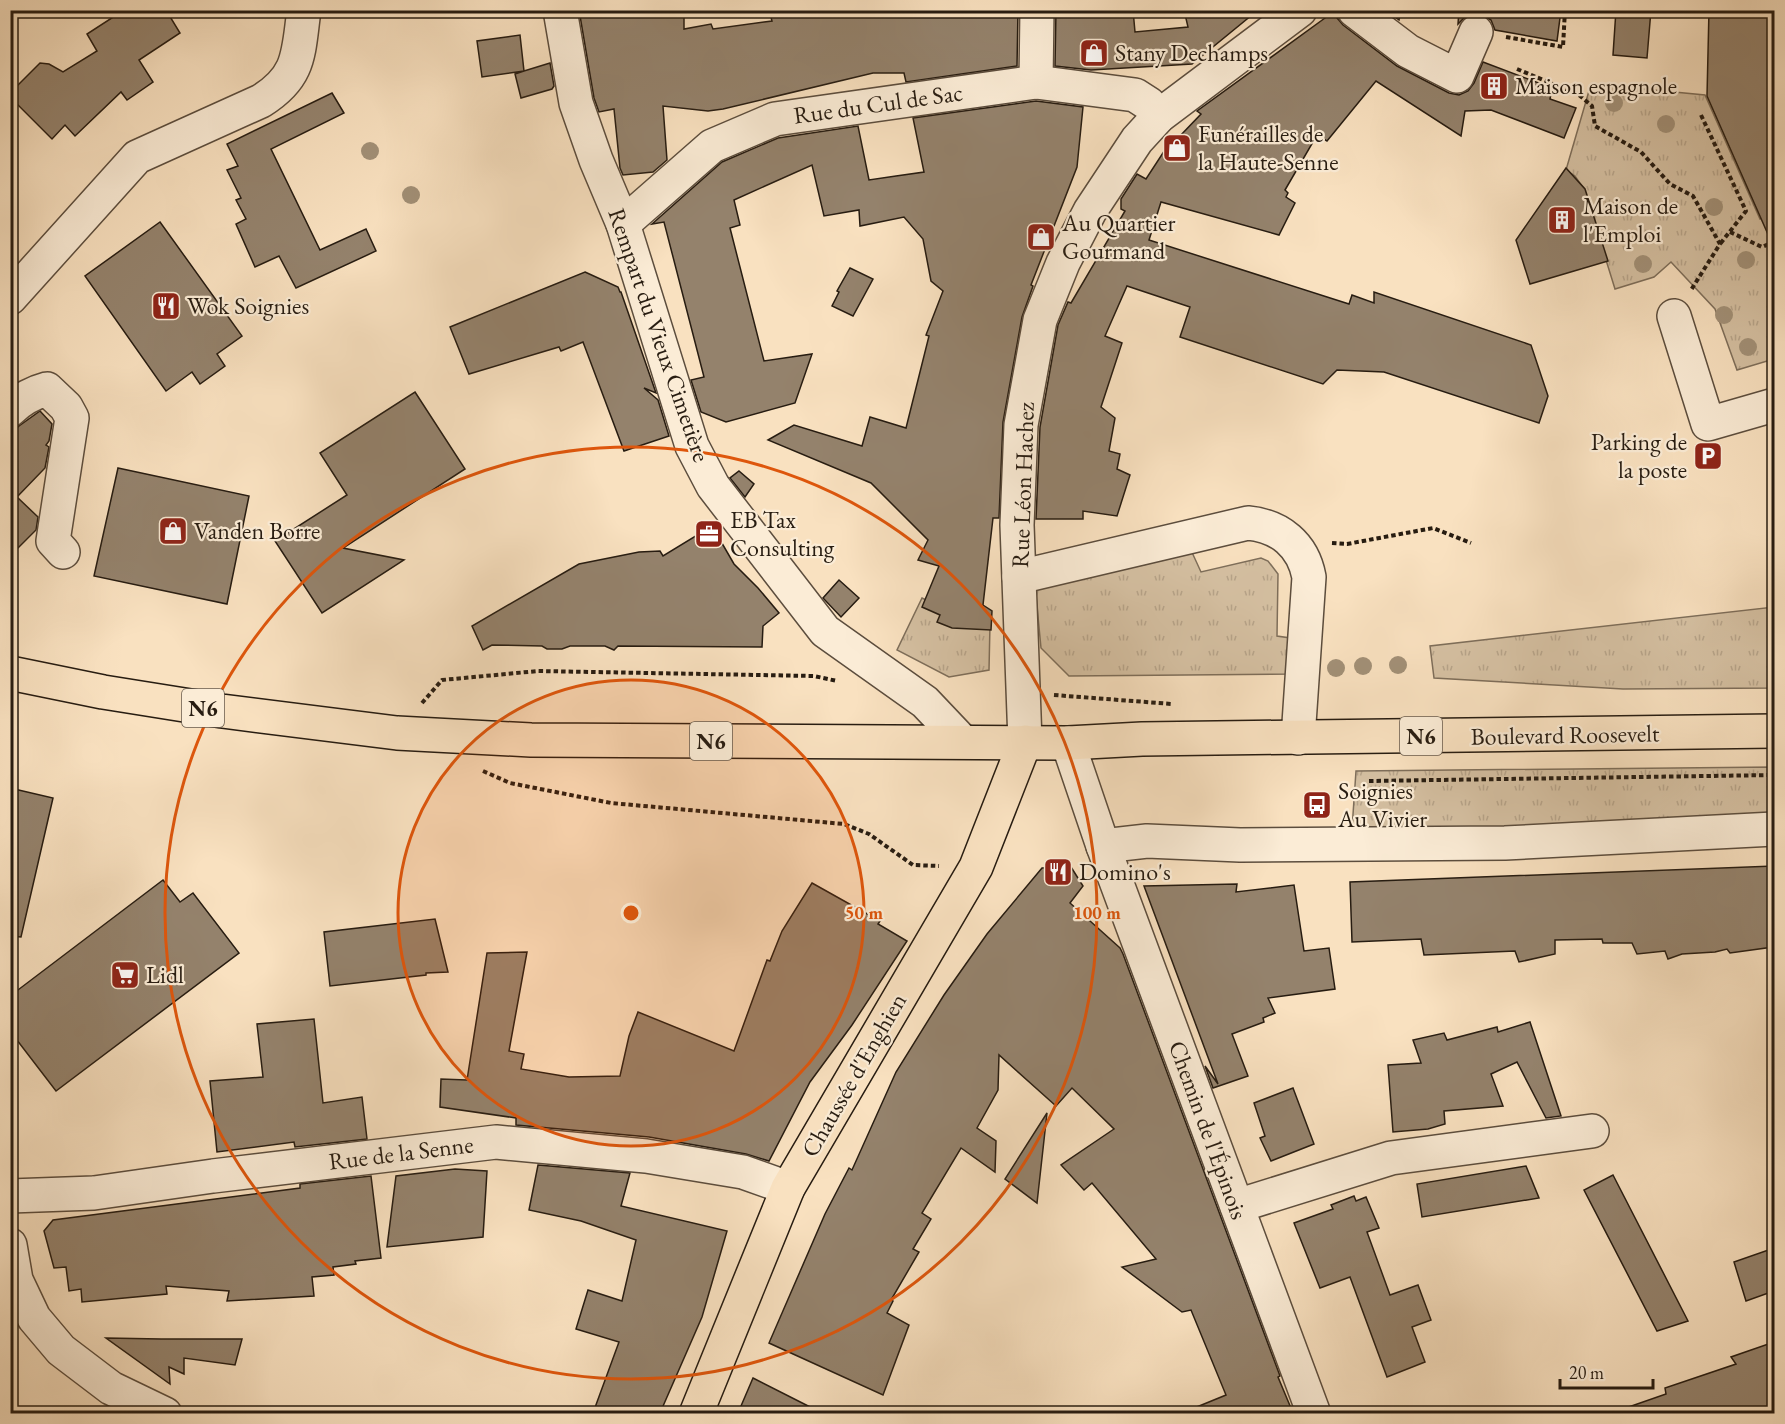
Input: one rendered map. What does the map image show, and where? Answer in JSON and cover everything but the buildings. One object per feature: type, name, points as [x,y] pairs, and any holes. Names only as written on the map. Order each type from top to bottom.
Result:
[{"type":"main road","name":"N6","points":[[10,673],[103,692],[222,711],[397,733],[531,740],[1068,743]]},
{"type":"main road","name":"Boulevard Roosevelt","points":[[1068,743],[1774,731]]},
{"type":"main road","name":"Chaussée d'Enghien","points":[[696,1413],[788,1188],[976,867],[1024,742]]},
{"type":"street","points":[[10,298],[137,157],[261,101],[275,92],[289,78],[297,57],[304,10]]},
{"type":"street","name":"Rempart du Vieux Cimetière","points":[[560,10],[576,103],[596,160],[623,224],[692,446],[713,486],[825,631],[926,702],[962,741]]},
{"type":"street","points":[[1036,82],[1037,10]]},
{"type":"street","name":"Rue Léon Hachez","points":[[1024,742],[1017,525],[1021,426],[1040,320],[1063,263],[1090,211],[1137,140],[1159,116],[1300,10]]},
{"type":"street","points":[[1354,10],[1408,51],[1457,76],[1476,32]]},
{"type":"street","name":"Rue du Cul de Sac","points":[[623,224],[712,146],[775,119],[1036,82],[1135,94],[1149,104],[1159,116]]},
{"type":"street","points":[[1674,316],[1708,424],[1774,405]]},
{"type":"street","points":[[10,410],[18,402],[47,389],[66,407],[72,418],[53,541],[63,552]]},
{"type":"street","points":[[1019,578],[1248,523],[1262,524],[1280,531],[1290,539],[1307,566],[1309,578],[1298,738]]},
{"type":"street","name":"Chemin de l'Épinois","points":[[1068,743],[1103,846],[1314,1413]]},
{"type":"street","points":[[1103,846],[1147,841],[1240,845],[1505,843],[1774,830]]},
{"type":"street","points":[[1237,1206],[1391,1158],[1592,1131]]},
{"type":"street","name":"Rue de la Senne","points":[[10,1196],[94,1193],[213,1176],[496,1142],[646,1156],[743,1172],[788,1188]]},
{"type":"street","points":[[10,1245],[16,1280],[29,1309],[61,1350],[111,1388],[165,1413]]},
{"type":"path","points":[[1476,32],[1563,47],[1565,10]]},
{"type":"path","points":[[1517,69],[1579,95],[1592,106],[1595,126],[1641,152],[1670,184],[1693,196],[1720,244]]},
{"type":"path","points":[[1674,316],[1720,244],[1746,211],[1701,115]]},
{"type":"path","points":[[1730,232],[1762,247],[1774,242]]},
{"type":"path","points":[[1290,539],[1347,544],[1432,528],[1470,543]]},
{"type":"path","points":[[397,733],[442,680],[538,671],[814,676],[838,681]]},
{"type":"path","points":[[479,769],[510,783],[610,803],[844,824],[869,834],[913,865],[976,867]]},
{"type":"path","points":[[1369,781],[1774,775]]},
{"type":"green space","points":[[1591,84],[1705,95],[1760,219],[1774,213],[1774,359],[1737,370],[1715,309],[1671,262],[1654,277],[1615,289],[1584,189],[1575,176],[1566,170]]},
{"type":"green space","points":[[1190,548],[1201,572],[1261,558],[1268,561],[1278,574],[1277,636],[1297,639],[1292,674],[1069,676],[1041,648],[1035,585]]},
{"type":"green space","points":[[922,598],[969,621],[990,624],[989,670],[949,677],[897,650]]},
{"type":"green space","points":[[1774,607],[1774,688],[1623,689],[1434,678],[1430,646]]},
{"type":"green space","points":[[1774,767],[1774,818],[1517,831],[1352,829],[1356,771]]},
{"type":"place","name":"Stany Dechamps","points":[[1094,53]]},
{"type":"place","name":"Maison espagnole","points":[[1494,86]]},
{"type":"place","name":"Funérailles de la Haute-Senne","points":[[1177,148]]},
{"type":"place","name":"Maison de l'Emploi","points":[[1562,220]]},
{"type":"place","name":"Au Quartier Gourmand","points":[[1041,237]]},
{"type":"place","name":"Wok Soignies","points":[[166,306]]},
{"type":"place","name":"Parking de la poste","points":[[1708,456]]},
{"type":"place","name":"Vanden Borre","points":[[173,531]]},
{"type":"place","name":"EB Tax Consulting","points":[[709,534]]},
{"type":"place","name":"Soignies Au Vivier","points":[[1317,805]]},
{"type":"place","name":"Domino's","points":[[1058,872]]},
{"type":"place","name":"Lidl","points":[[125,975]]}]
